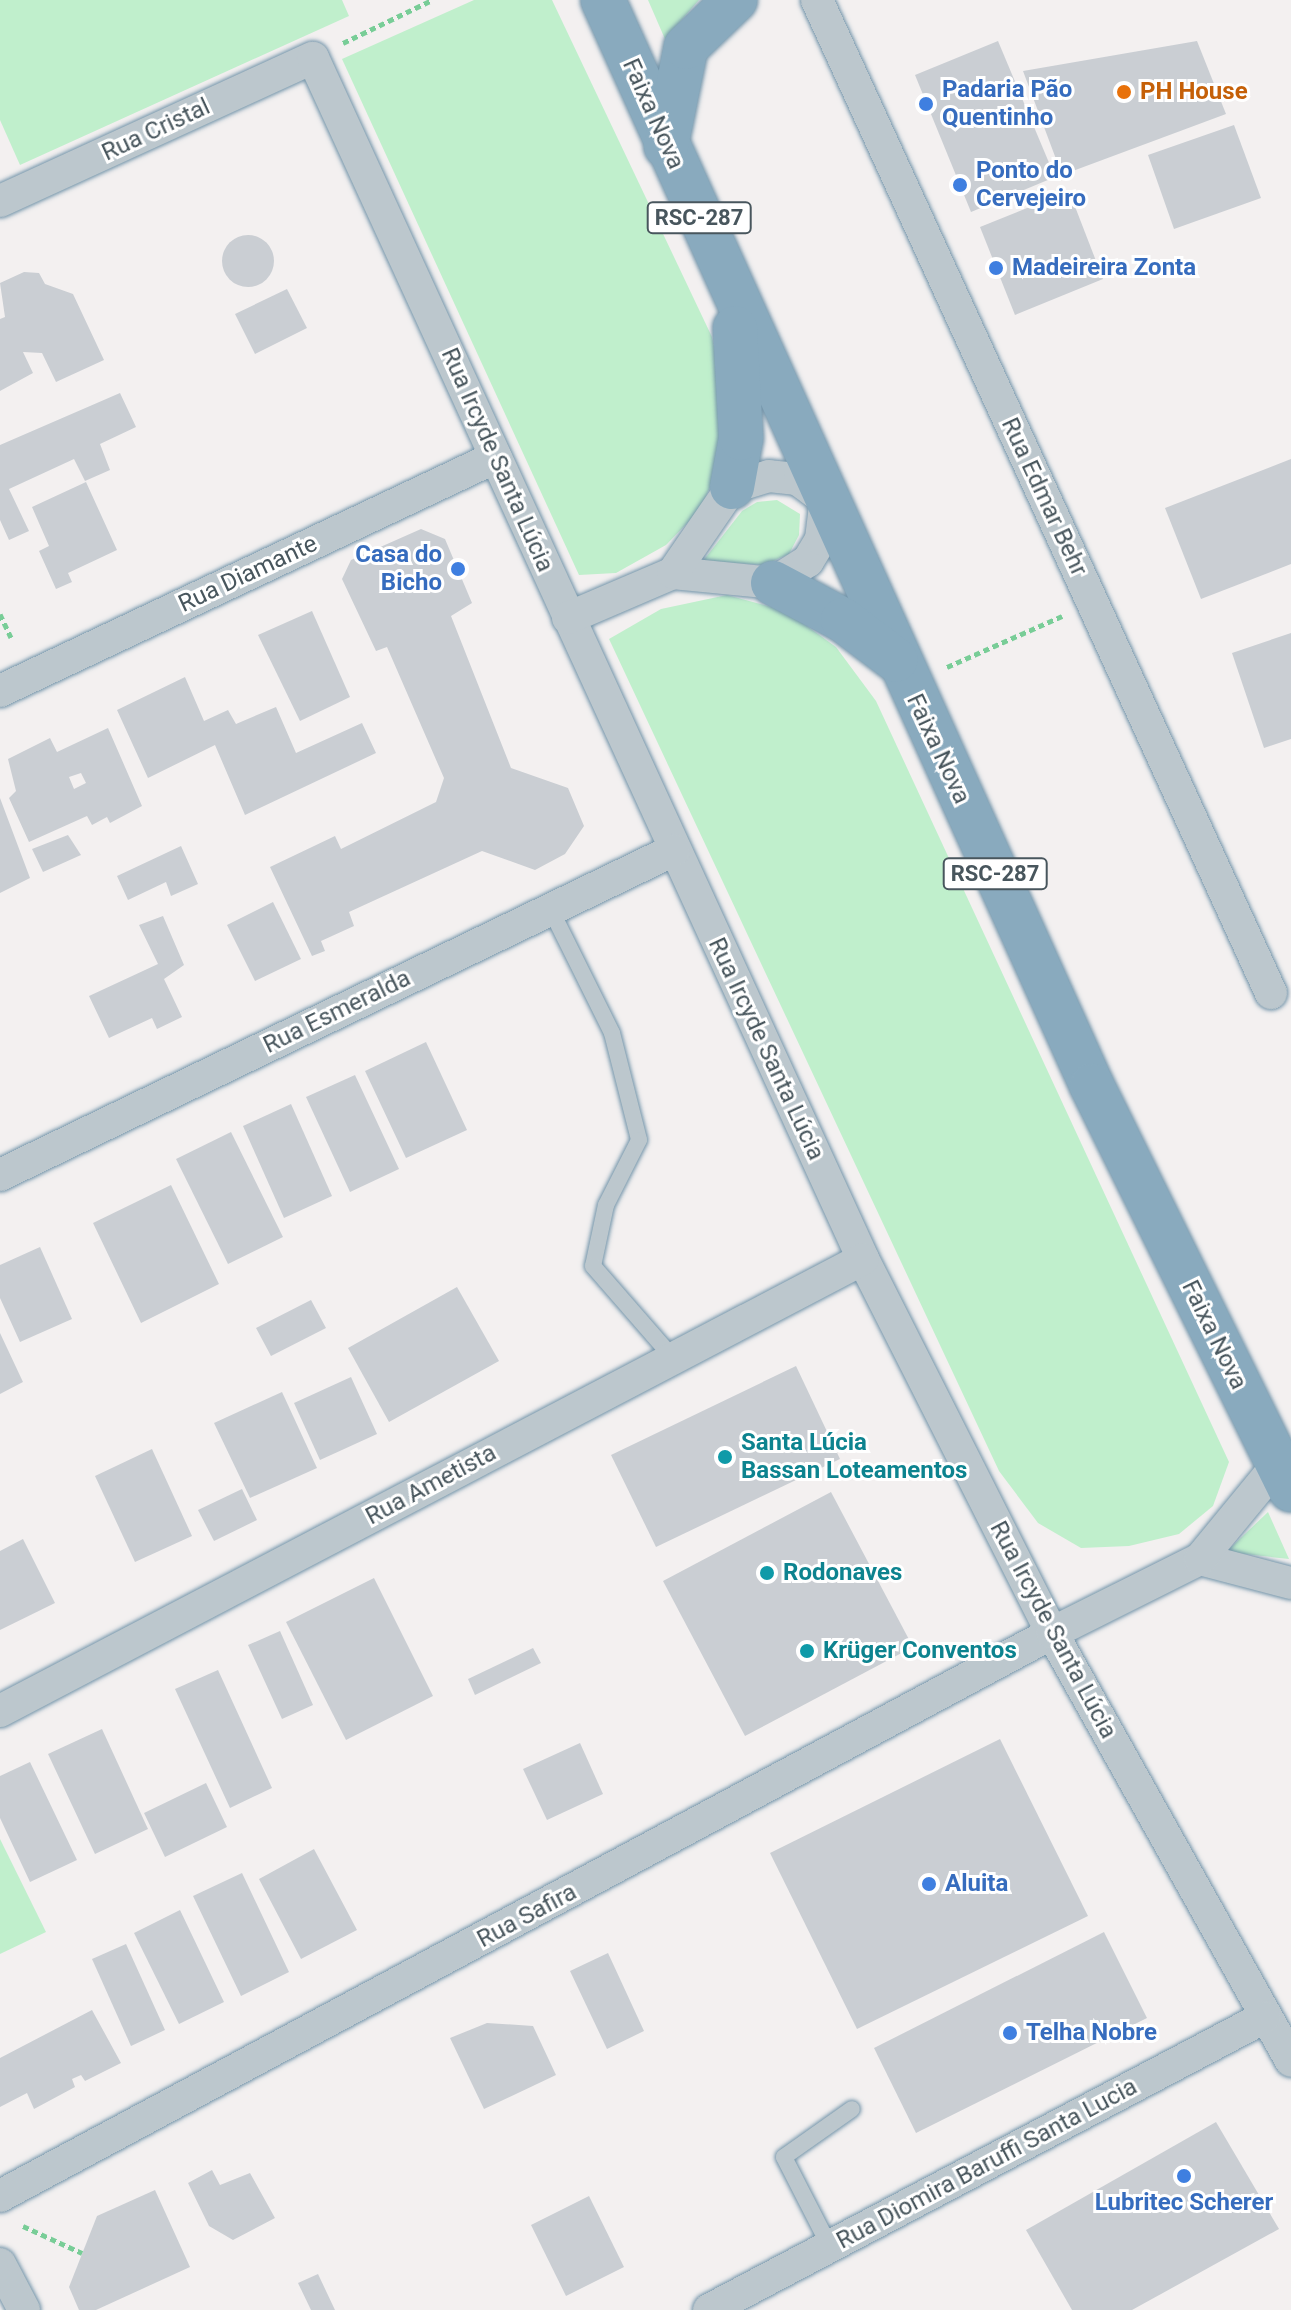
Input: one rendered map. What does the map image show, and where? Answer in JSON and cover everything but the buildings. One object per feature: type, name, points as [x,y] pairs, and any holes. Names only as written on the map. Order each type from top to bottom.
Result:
[{"type":"highway","name":"Faixa Nova","points":[[603,0],[898,662],[1092,1086],[1287,1470]]},
{"type":"highway","points":[[666,146],[686,47],[735,0]]},
{"type":"highway","points":[[731,290],[741,389],[741,438],[732,487]]},
{"type":"highway","points":[[773,583],[843,620],[898,662]]},
{"type":"street","name":"Rua Edmar Behr","points":[[817,0],[1271,993]]},
{"type":"street","name":"Rua Cristal","points":[[0,201],[313,58]]},
{"type":"street","name":"Rua Ircyde Santa Lúcia","points":[[313,58],[863,1259],[1052,1633],[1291,2061]]},
{"type":"street","name":"Rua Diamante","points":[[0,691],[496,457]]},
{"type":"street","points":[[568,618],[673,573],[773,583],[808,561],[821,539],[826,500],[797,479],[769,476],[732,487],[673,573]]},
{"type":"street","name":"Rua Esmeralda","points":[[0,1175],[674,850]]},
{"type":"street","name":"Rua Ametista","points":[[0,1711],[863,1259]]},
{"type":"street","points":[[1287,1470],[1200,1559],[1291,1583]]},
{"type":"street","name":"Rua Safira","points":[[0,2196],[1052,1633],[1200,1559]]},
{"type":"street","name":"Rua Diomira Baruffi Santa Lucia","points":[[709,2310],[1265,2017]]},
{"type":"street","points":[[0,2264],[24,2310]]},
{"type":"lane","points":[[551,910],[612,1033],[639,1140],[606,1205],[593,1266],[673,1358]]},
{"type":"lane","points":[[830,2247],[784,2157],[852,2109]]},
{"type":"path","points":[[313,58],[432,0]]},
{"type":"path","points":[[952,665],[1092,602]]},
{"type":"path","points":[[0,614],[11,638]]},
{"type":"path","points":[[23,2226],[82,2253]]},
{"type":"green space","points":[[0,0],[342,0],[349,16],[20,165],[0,120]]},
{"type":"green space","points":[[474,0],[552,0],[712,337],[725,397],[721,462],[700,510],[666,545],[616,573],[579,575],[342,59]]},
{"type":"green space","points":[[648,0],[699,0],[665,39]]},
{"type":"green space","points":[[777,500],[800,514],[799,535],[789,554],[764,565],[703,561],[742,511],[757,502]]},
{"type":"green space","points":[[727,595],[786,611],[836,647],[876,701],[1229,1462],[1213,1506],[1179,1534],[1129,1546],[1081,1548],[1038,1523],[999,1471],[609,639],[661,609]]},
{"type":"green space","points":[[1268,1512],[1289,1559],[1226,1552]]},
{"type":"green space","points":[[0,1839],[46,1932],[0,1954]]},
{"type":"place","name":"PH House","points":[[1124,92]]},
{"type":"place","name":"Padaria Pão Quentinho","points":[[926,104]]},
{"type":"place","name":"Ponto do Cervejeiro","points":[[960,185]]},
{"type":"place","name":"Madeireira Zonta","points":[[996,268]]},
{"type":"place","name":"Casa do Bicho","points":[[458,569]]},
{"type":"place","name":"Santa Lúcia Bassan Loteamentos","points":[[725,1457]]},
{"type":"place","name":"Rodonaves","points":[[767,1573]]},
{"type":"place","name":"Krüger Conventos","points":[[807,1651]]},
{"type":"place","name":"Aluita","points":[[929,1884]]},
{"type":"place","name":"Telha Nobre","points":[[1010,2033]]},
{"type":"place","name":"Lubritec Scherer","points":[[1184,2176]]}]
